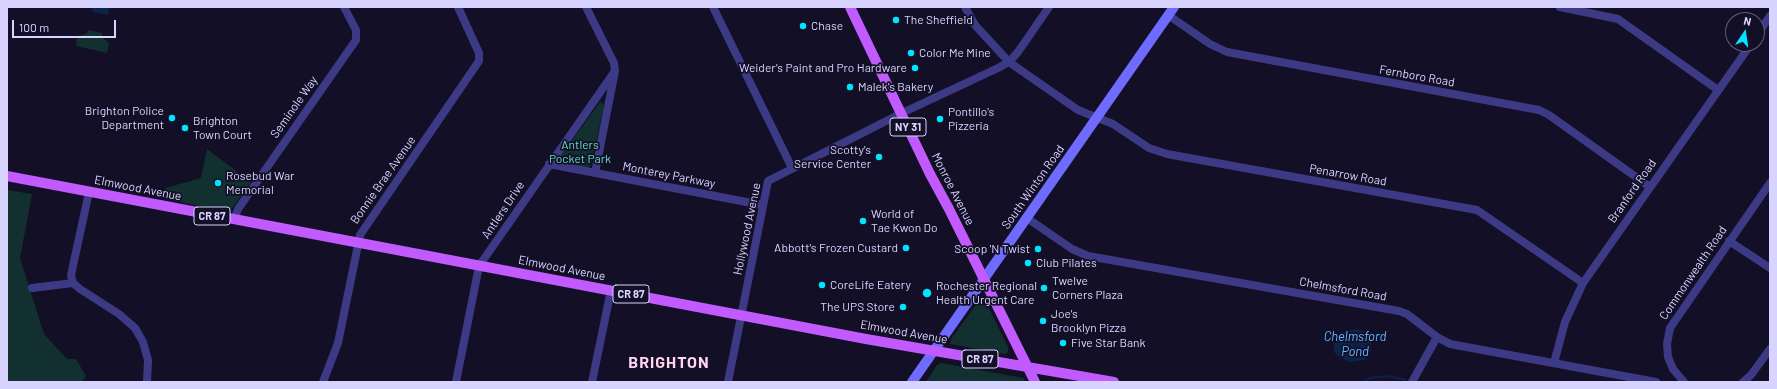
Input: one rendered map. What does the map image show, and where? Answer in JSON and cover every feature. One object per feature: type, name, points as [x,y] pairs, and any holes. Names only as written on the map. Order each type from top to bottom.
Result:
[{"type":"main road","name":"Monroe Avenue","points":[[850,7],[930,174],[1034,382]]},
{"type":"main road","name":"South Winton Road","points":[[912,382],[1171,11]]},
{"type":"main road","name":"Elmwood Avenue","points":[[7,176],[934,351],[1114,382]]},
{"type":"street","name":"Seminole Way","points":[[234,220],[238,209],[356,40],[356,30],[344,7]]},
{"type":"street","name":"Bonnie Brae Avenue","points":[[323,382],[338,343],[357,243],[360,235],[477,65],[479,53],[458,7]]},
{"type":"street","points":[[586,7],[614,63],[615,71],[595,173]]},
{"type":"street","points":[[713,7],[792,168]]},
{"type":"street","name":"Penarrow Road","points":[[965,7],[975,25],[1009,62],[1078,110],[1113,124],[1149,148],[1167,154],[1477,210],[1583,283]]},
{"type":"street","points":[[1009,62],[1018,52],[1049,7]]},
{"type":"street","points":[[1560,7],[1618,19],[1718,90]]},
{"type":"street","name":"Fernboro Road","points":[[1171,11],[1210,44],[1227,52],[1539,110],[1549,115],[1650,187]]},
{"type":"street","name":"Branford Road","points":[[1554,363],[1564,322],[1583,283],[1745,52]]},
{"type":"street","name":"Hollywood Avenue","points":[[728,382],[762,205],[768,181],[902,113],[1009,62]]},
{"type":"street","name":"Antlers Drive","points":[[456,382],[479,266],[615,71]]},
{"type":"street","name":"Monterey Parkway","points":[[549,164],[762,205]]},
{"type":"street","name":"Commonwealth Road","points":[[1684,382],[1673,369],[1668,357],[1667,344],[1670,328],[1770,183]]},
{"type":"street","points":[[73,283],[71,275],[89,192]]},
{"type":"street","name":"Chelmsford Road","points":[[1027,218],[1072,249],[1088,256],[1399,311],[1407,314],[1437,337],[1457,345],[1656,382]]},
{"type":"street","points":[[1729,241],[1770,268]]},
{"type":"street","points":[[32,288],[73,283],[119,314],[135,328],[143,342],[148,360],[147,382]]},
{"type":"street","points":[[592,382],[611,290]]},
{"type":"street","points":[[1412,382],[1437,337]]},
{"type":"street","points":[[1743,382],[1770,349]]},
{"type":"green space","points":[[88,30],[102,33],[102,37],[109,43],[107,53],[76,46],[77,37],[87,33]]},
{"type":"green space","name":"Antlers Pocket Park","points":[[600,102],[603,103],[604,106],[591,165],[589,168],[564,163],[561,161],[561,156]]},
{"type":"green space","points":[[207,149],[251,182],[230,210],[225,211],[170,200],[166,194],[165,188],[201,178]]},
{"type":"green space","points":[[7,190],[32,194],[20,258],[44,334],[67,359],[76,359],[86,376],[82,382],[7,382]]},
{"type":"green space","points":[[980,299],[985,300],[1008,347],[1008,352],[1005,354],[950,344],[951,339]]},
{"type":"green space","points":[[941,363],[1024,378],[1025,382],[926,382],[937,365]]},
{"type":"water","points":[[93,7],[109,7],[108,15],[92,12]]},
{"type":"water","name":"Chelmsford Pond","points":[[1354,329],[1364,331],[1371,339],[1371,351],[1365,360],[1350,362],[1339,357],[1334,352],[1334,342],[1339,333]]},
{"type":"waterway","points":[[1363,382],[1370,378],[1387,376],[1406,380]]},
{"type":"place","name":"The Sheffield","points":[[896,20]]},
{"type":"place","name":"Chase","points":[[803,26]]},
{"type":"place","name":"Color Me Mine","points":[[911,53]]},
{"type":"place","name":"Weider's Paint and Pro Hardware","points":[[915,68]]},
{"type":"place","name":"Malek's Bakery","points":[[850,87]]},
{"type":"place","name":"Brighton Police Department","points":[[172,118]]},
{"type":"place","name":"Pontillo's Pizzeria","points":[[940,119]]},
{"type":"place","name":"Brighton Town Court","points":[[185,128]]},
{"type":"place","name":"Scotty's Service Center","points":[[879,157]]},
{"type":"place","name":"Rosebud War Memorial","points":[[218,183]]},
{"type":"place","name":"World of Tae Kwon Do","points":[[863,221]]},
{"type":"place","name":"Abbott's Frozen Custard","points":[[906,248]]},
{"type":"place","name":"Scoop 'N Twist","points":[[1038,249]]},
{"type":"place","name":"Club Pilates","points":[[1028,263]]},
{"type":"place","name":"CoreLife Eatery","points":[[822,285]]},
{"type":"place","name":"Twelve Corners Plaza","points":[[1044,288]]},
{"type":"place","name":"Rochester Regional Health Urgent Care","points":[[927,293]]},
{"type":"place","name":"The UPS Store","points":[[903,307]]},
{"type":"place","name":"Joe's Brooklyn Pizza","points":[[1043,321]]},
{"type":"place","name":"Five Star Bank","points":[[1063,343]]},
{"type":"district","name":"BRIGHTON","points":[[669,363]]}]
